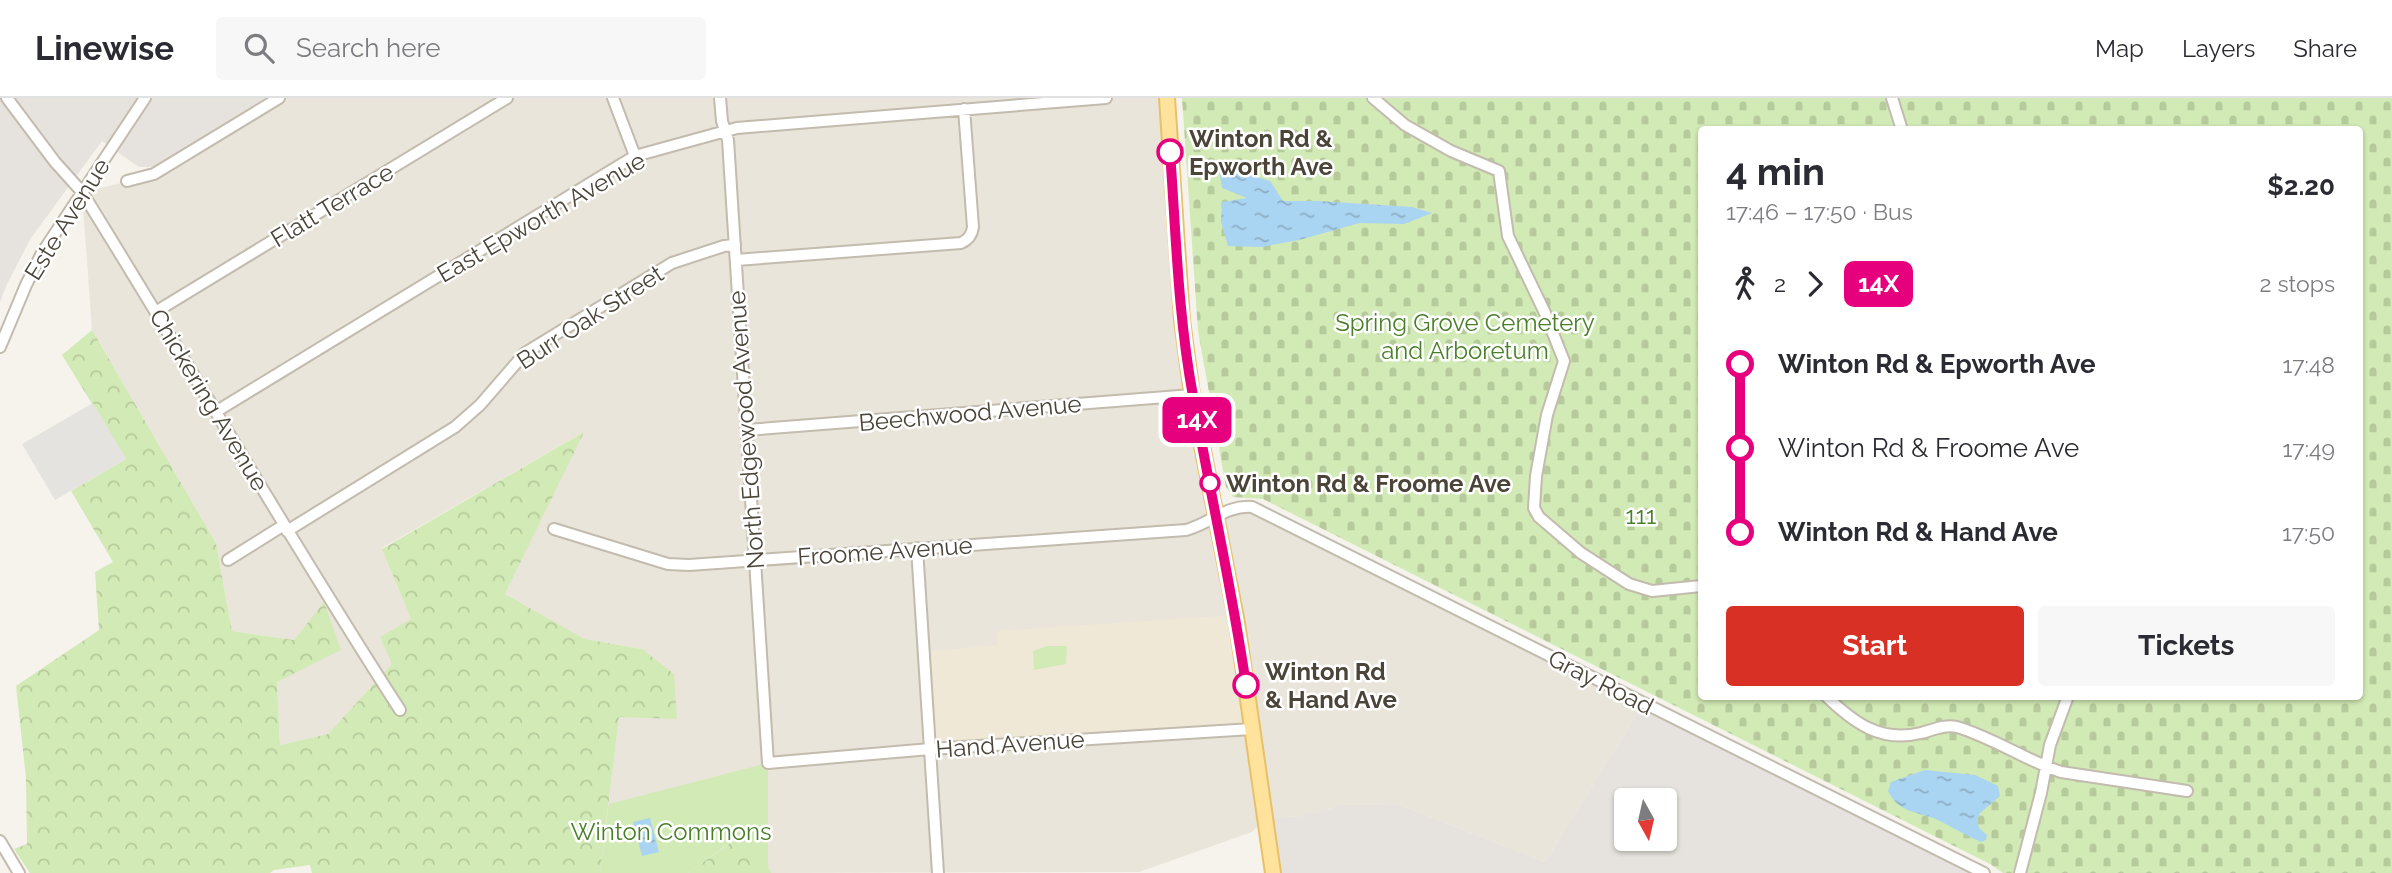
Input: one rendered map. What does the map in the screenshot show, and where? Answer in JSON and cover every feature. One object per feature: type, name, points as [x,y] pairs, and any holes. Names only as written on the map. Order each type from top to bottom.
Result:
[{"type":"main road","points":[[1167,98],[1182,320],[1192,395],[1237,623],[1273,873]]},
{"type":"street","name":"Chickering Avenue","points":[[7,98],[55,162],[82,192],[157,311],[285,528],[400,710]]},
{"type":"street","name":"Este Avenue","points":[[0,347],[42,253],[145,98]]},
{"type":"street","points":[[127,181],[154,174],[279,98]]},
{"type":"street","name":"Flatt Terrace","points":[[157,311],[508,98]]},
{"type":"street","points":[[613,98],[635,156]]},
{"type":"street","name":"North Edgewood Avenue","points":[[720,98],[722,121],[728,140],[768,763]]},
{"type":"street","name":"East Epworth Avenue","points":[[217,411],[635,156],[726,130],[1106,98]]},
{"type":"street","points":[[1373,98],[1405,125],[1451,151],[1499,171],[1508,236],[1545,313],[1564,361],[1547,415],[1536,476],[1533,499],[1539,517],[1581,553],[1629,584],[1652,591],[1698,586]]},
{"type":"street","points":[[1892,98],[1901,126]]},
{"type":"street","points":[[736,260],[966,241],[973,227],[964,109]]},
{"type":"street","name":"Burr Oak Street","points":[[228,560],[455,427],[480,405],[517,359],[525,353],[672,263],[735,245]]},
{"type":"street","name":"Beechwood Avenue","points":[[747,430],[1192,395]]},
{"type":"street","name":"Gray Road","points":[[1216,514],[1236,507],[1252,507],[1984,873]]},
{"type":"street","name":"Froome Avenue","points":[[554,529],[680,565],[1186,530],[1204,524],[1216,514]]},
{"type":"street","points":[[917,548],[938,873]]},
{"type":"street","points":[[1830,700],[1848,717],[1879,734],[1909,736],[1953,726],[1978,734],[2061,772],[2187,791]]},
{"type":"street","points":[[2020,873],[2050,745],[2067,700]]},
{"type":"street","name":"Hand Avenue","points":[[768,763],[930,749],[1252,729]]},
{"type":"street","points":[[0,841],[19,873]]},
{"type":"shaded area","points":[[0,98],[265,98],[153,167],[139,167],[102,141],[31,238],[0,302]]},
{"type":"shaded area","points":[[279,98],[1167,98],[1182,320],[1216,514],[1244,506],[1644,703],[1545,862],[1397,804],[1344,805],[1301,816],[1265,819],[1252,832],[1139,872],[772,873],[742,834],[688,873],[600,873],[619,717],[642,649],[585,639],[505,594],[582,433],[382,548],[411,619],[392,664],[328,734],[280,745],[277,682],[325,602],[294,640],[232,631],[216,543],[92,330],[82,192],[135,180]]},
{"type":"shaded area","points":[[93,403],[126,459],[55,500],[22,444]]},
{"type":"shaded area","points":[[1235,615],[1252,729],[930,749],[924,652],[997,645],[997,631]]},
{"type":"shaded area","points":[[1644,703],[1984,873],[1273,873],[1265,819],[1301,816],[1344,805],[1397,804],[1545,862]]},
{"type":"green space","name":"Spring Grove Cemetery and Arboretum","points":[[1182,98],[2392,98],[2392,873],[2003,873],[1990,864],[1263,499],[1233,497],[1226,487],[1198,331]]},
{"type":"green space","points":[[92,330],[216,543],[232,631],[294,640],[324,602],[341,650],[277,682],[280,745],[328,734],[392,664],[380,637],[411,619],[382,549],[584,432],[505,594],[585,639],[642,649],[674,674],[677,719],[619,717],[600,873],[312,873],[310,865],[274,870],[270,873],[30,873],[14,849],[27,844],[26,778],[16,686],[99,630],[95,572],[113,562],[71,491],[126,459],[62,355]]},
{"type":"green space","points":[[1047,646],[1067,646],[1066,664],[1034,670],[1033,651]]},
{"type":"green space","name":"Winton Commons","points":[[768,763],[768,868],[742,834],[688,873],[600,873],[609,804]]},
{"type":"green space","points":[[743,834],[772,873],[688,873]]},
{"type":"water","points":[[1218,164],[1235,164],[1246,174],[1270,181],[1283,201],[1412,207],[1432,213],[1404,224],[1360,223],[1299,240],[1261,247],[1228,246],[1221,222],[1222,202],[1247,198],[1222,188]]},
{"type":"water","points":[[1925,770],[1975,775],[1998,786],[2000,796],[1980,813],[1977,820],[1979,828],[1987,835],[1986,840],[1981,842],[1898,804],[1888,791],[1891,782]]},
{"type":"water","points":[[650,818],[659,852],[642,856],[633,822]]},
{"type":"bus line","name":"14X","points":[[1170,152],[1182,320],[1192,395],[1237,623],[1246,685]]},
{"type":"place","name":"Winton Rd & Epworth Ave","points":[[1170,152]]},
{"type":"place","name":"Winton Rd & Froome Ave","points":[[1210,483]]},
{"type":"place","name":"Winton Rd & Hand Ave","points":[[1246,685]]},
{"type":"park label","name":"111","points":[[1641,515]]}]
